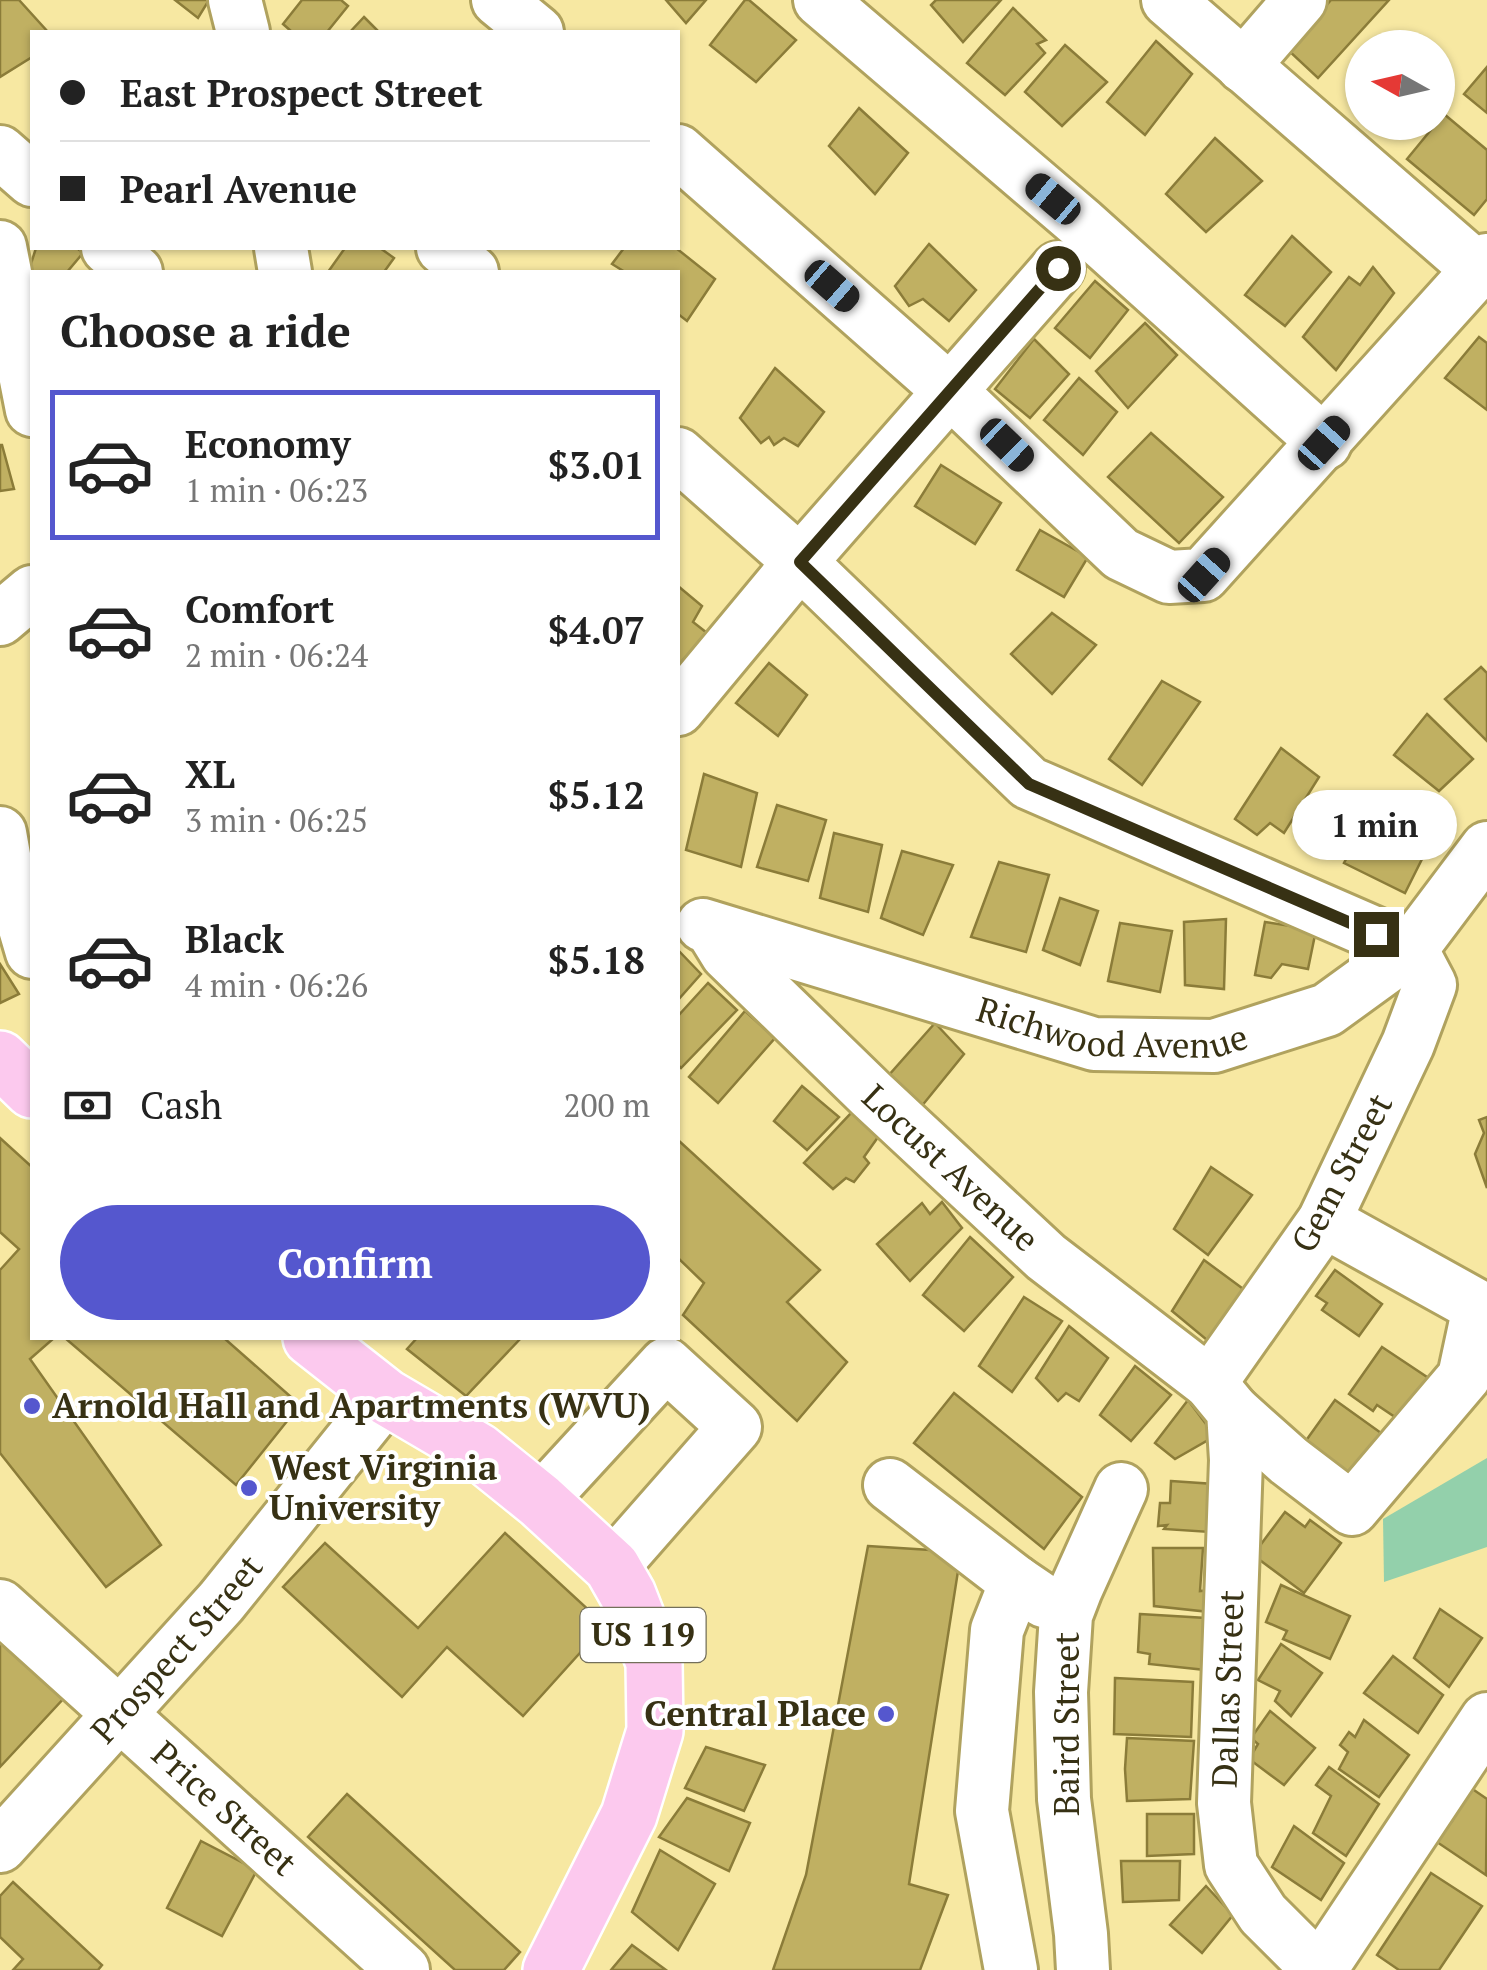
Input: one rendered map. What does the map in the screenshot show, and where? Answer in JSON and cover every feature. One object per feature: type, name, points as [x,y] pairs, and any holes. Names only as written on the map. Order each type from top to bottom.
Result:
[{"type":"main road","points":[[0,1059],[30,1088]]},
{"type":"main road","name":"US 119","points":[[314,1340],[386,1398],[478,1451],[612,1566],[654,1662],[655,1731],[630,1814],[551,1970]]},
{"type":"street","points":[[235,0],[242,30]]},
{"type":"street","points":[[498,0],[534,30]]},
{"type":"street","points":[[820,0],[1082,224],[1324,443]]},
{"type":"street","points":[[680,153],[950,391],[1121,554],[1168,577],[1204,575],[1483,265],[1168,0]]},
{"type":"street","points":[[1243,66],[1300,0]]},
{"type":"street","points":[[0,152],[30,178]]},
{"type":"street","points":[[0,247],[30,400]]},
{"type":"street","points":[[110,250],[134,270]]},
{"type":"street","points":[[445,250],[470,270]]},
{"type":"street","points":[[680,707],[800,562],[1058,268]]},
{"type":"street","points":[[680,456],[800,562],[1029,784],[1411,949]]},
{"type":"street","points":[[0,619],[30,594]]},
{"type":"street","points":[[0,833],[30,945]]},
{"type":"street","name":"Richwood Avenue","points":[[694,922],[1094,1044],[1214,1046],[1327,1010],[1411,949],[1487,848]]},
{"type":"street","name":"Locust Avenue","points":[[694,922],[1046,1257],[1221,1397],[1289,1461],[1352,1509],[1464,1377],[1479,1307],[1324,1222]]},
{"type":"street","name":"Gem Street","points":[[1221,1397],[1324,1222],[1408,1044],[1430,985],[1411,949]]},
{"type":"street","points":[[540,1501],[666,1364],[736,1428],[612,1566]]},
{"type":"street","name":"Dallas Street","points":[[1221,1397],[1236,1460],[1224,1804],[1232,1865],[1263,1914],[1320,1970]]},
{"type":"street","name":"Prospect Street","points":[[0,1846],[222,1602],[386,1398]]},
{"type":"street","points":[[890,1486],[1066,1615]]},
{"type":"street","name":"Baird Street","points":[[1083,1970],[1064,1798],[1060,1692],[1066,1615],[1121,1489]]},
{"type":"street","points":[[1011,1970],[982,1811],[996,1630],[1016,1582]]},
{"type":"street","name":"Price Street","points":[[0,1606],[404,1970]]},
{"type":"street","points":[[1320,1970],[1487,1719]]},
{"type":"green space","points":[[1487,1458],[1487,1547],[1384,1582],[1383,1519]]},
{"type":"building","points":[[0,0],[19,0],[46,30],[30,30],[30,58],[0,77]]},
{"type":"building","points":[[175,0],[209,0],[198,18]]},
{"type":"building","points":[[302,0],[341,0],[348,6],[329,30],[290,30],[283,24]]},
{"type":"building","points":[[666,0],[706,0],[686,23]]},
{"type":"building","points":[[745,0],[796,40],[756,82],[710,45]]},
{"type":"building","points":[[936,0],[1001,0],[963,42],[931,5]]},
{"type":"building","points":[[1331,0],[1389,0],[1362,30],[1345,30],[1345,48],[1318,78],[1288,50]]},
{"type":"building","points":[[1013,8],[1046,40],[1037,44],[1045,53],[1005,95],[967,63]]},
{"type":"building","points":[[364,17],[377,30],[352,30]]},
{"type":"building","points":[[1156,41],[1192,74],[1145,135],[1107,102]]},
{"type":"building","points":[[1065,45],[1107,82],[1062,126],[1025,92]]},
{"type":"building","points":[[1487,67],[1487,113],[1464,94]]},
{"type":"building","points":[[859,108],[908,153],[875,194],[829,146]]},
{"type":"building","points":[[1455,123],[1487,150],[1487,199],[1474,215],[1407,159],[1423,140],[1455,140]]},
{"type":"building","points":[[1215,138],[1262,181],[1206,232],[1166,194]]},
{"type":"building","points":[[1292,236],[1331,272],[1285,326],[1245,295]]},
{"type":"building","points":[[929,244],[976,290],[949,321],[923,299],[909,306],[895,286]]},
{"type":"building","points":[[35,250],[83,253],[69,270],[29,270]]},
{"type":"building","points":[[344,250],[383,250],[394,258],[385,270],[329,270]]},
{"type":"building","points":[[622,250],[679,250],[715,279],[687,321],[680,316],[680,270],[622,270],[612,264]]},
{"type":"building","points":[[1373,267],[1394,293],[1336,370],[1303,337],[1349,277],[1360,285]]},
{"type":"building","points":[[1095,281],[1128,310],[1090,358],[1055,328]]},
{"type":"building","points":[[1145,323],[1177,355],[1128,408],[1096,371]]},
{"type":"building","points":[[1479,337],[1487,343],[1487,410],[1445,378]]},
{"type":"building","points":[[1034,339],[1069,374],[1030,418],[995,389]]},
{"type":"building","points":[[775,368],[824,412],[798,446],[784,438],[774,445],[769,437],[761,443],[740,418]]},
{"type":"building","points":[[1079,378],[1117,412],[1083,455],[1044,420]]},
{"type":"building","points":[[1151,433],[1223,497],[1179,543],[1108,477]]},
{"type":"building","points":[[2,445],[14,489],[0,491]]},
{"type":"building","points":[[941,465],[1001,503],[975,544],[915,506]]},
{"type":"building","points":[[1040,530],[1088,557],[1064,597],[1017,570]]},
{"type":"building","points":[[680,588],[702,606],[693,622],[707,633],[680,664]]},
{"type":"building","points":[[1052,613],[1096,645],[1052,694],[1011,654]]},
{"type":"building","points":[[769,663],[807,695],[778,736],[736,703]]},
{"type":"building","points":[[1481,667],[1487,673],[1487,741],[1445,699]]},
{"type":"building","points":[[1162,681],[1200,702],[1142,785],[1109,759]]},
{"type":"building","points":[[1427,714],[1473,759],[1439,791],[1394,755]]},
{"type":"building","points":[[1281,748],[1319,777],[1284,833],[1270,823],[1257,835],[1235,819]]},
{"type":"building","points":[[704,774],[757,793],[741,867],[686,850]]},
{"type":"building","points":[[777,805],[826,820],[808,881],[757,867]]},
{"type":"building","points":[[1369,816],[1429,845],[1405,893],[1344,863]]},
{"type":"building","points":[[834,833],[882,845],[868,912],[820,898]]},
{"type":"building","points":[[902,851],[953,865],[923,935],[881,918]]},
{"type":"building","points":[[999,862],[1049,875],[1026,952],[971,937]]},
{"type":"building","points":[[1060,898],[1098,911],[1080,965],[1043,950]]},
{"type":"building","points":[[1226,919],[1224,989],[1185,985],[1184,922]]},
{"type":"building","points":[[1265,922],[1316,930],[1308,969],[1282,964],[1271,978],[1255,975]]},
{"type":"building","points":[[1120,923],[1172,931],[1160,992],[1108,981]]},
{"type":"building","points":[[680,952],[701,974],[680,998]]},
{"type":"building","points":[[0,964],[19,994],[0,1003]]},
{"type":"building","points":[[708,983],[737,1010],[681,1068],[680,1014]]},
{"type":"building","points":[[745,1011],[775,1038],[718,1103],[689,1077]]},
{"type":"building","points":[[935,1023],[964,1054],[921,1107],[889,1075]]},
{"type":"building","points":[[802,1086],[839,1117],[807,1150],[774,1121]]},
{"type":"building","points":[[854,1110],[883,1130],[864,1157],[869,1163],[854,1182],[846,1178],[833,1189],[804,1163]]},
{"type":"building","points":[[1487,1117],[1487,1188],[1475,1154],[1484,1133],[1479,1120]]},
{"type":"building","name":"Arnold Hall and Apartments (WVU)","points":[[0,1138],[30,1165],[30,1340],[52,1340],[30,1359],[161,1545],[106,1587],[0,1453],[0,1270],[19,1249],[0,1232]]},
{"type":"building","points":[[680,1142],[820,1270],[787,1302],[847,1362],[797,1421],[683,1315],[704,1283],[680,1260]]},
{"type":"building","points":[[1211,1167],[1252,1195],[1208,1255],[1174,1229]]},
{"type":"building","points":[[942,1202],[962,1228],[910,1281],[877,1244],[922,1203],[930,1214]]},
{"type":"building","points":[[970,1237],[1013,1277],[964,1331],[923,1295]]},
{"type":"building","points":[[1204,1260],[1246,1291],[1207,1340],[1172,1311]]},
{"type":"building","points":[[1335,1270],[1382,1304],[1359,1336],[1322,1310],[1327,1303],[1316,1296]]},
{"type":"building","points":[[1024,1297],[1062,1321],[1012,1392],[979,1366]]},
{"type":"building","points":[[1069,1326],[1108,1358],[1079,1401],[1066,1393],[1058,1401],[1036,1378]]},
{"type":"building","name":"Arnold Hall and Apartments (WVU)","points":[[67,1340],[226,1340],[300,1405],[236,1485]]},
{"type":"building","points":[[415,1340],[519,1340],[466,1396],[407,1349]]},
{"type":"building","points":[[1382,1347],[1433,1381],[1398,1419],[1377,1405],[1373,1411],[1349,1394]]},
{"type":"building","points":[[1135,1366],[1171,1395],[1131,1441],[1100,1415]]},
{"type":"building","points":[[954,1393],[1082,1497],[1044,1549],[914,1443]]},
{"type":"building","points":[[1188,1400],[1215,1436],[1175,1459],[1155,1443]]},
{"type":"building","points":[[1335,1400],[1381,1433],[1350,1475],[1305,1442]]},
{"type":"building","points":[[1171,1481],[1214,1484],[1210,1532],[1158,1526],[1160,1503],[1170,1503]]},
{"type":"building","points":[[1285,1512],[1305,1527],[1310,1520],[1341,1543],[1304,1593],[1253,1555]]},
{"type":"building","points":[[505,1533],[605,1625],[523,1716],[447,1647],[402,1697],[283,1587],[325,1543],[418,1628]]},
{"type":"building","name":"Central Place","points":[[868,1546],[961,1552],[909,1884],[948,1895],[920,1970],[773,1970],[806,1875]]},
{"type":"building","points":[[1153,1548],[1203,1548],[1200,1591],[1211,1590],[1210,1612],[1154,1606]]},
{"type":"building","points":[[1281,1585],[1350,1616],[1330,1659],[1283,1639],[1287,1631],[1266,1622]]},
{"type":"building","points":[[1440,1609],[1482,1638],[1449,1687],[1414,1658]]},
{"type":"building","points":[[1140,1614],[1206,1618],[1206,1670],[1149,1664],[1150,1654],[1138,1652]]},
{"type":"building","points":[[0,1628],[65,1697],[0,1767]]},
{"type":"building","points":[[1281,1644],[1322,1673],[1291,1716],[1275,1701],[1280,1691],[1258,1680]]},
{"type":"building","points":[[1393,1656],[1443,1695],[1418,1733],[1364,1693]]},
{"type":"building","points":[[1115,1678],[1193,1682],[1191,1737],[1114,1734]]},
{"type":"building","points":[[1270,1711],[1315,1748],[1284,1785],[1249,1759],[1258,1744],[1251,1738]]},
{"type":"building","points":[[1364,1720],[1409,1755],[1379,1797],[1339,1769],[1348,1752],[1340,1745],[1349,1732],[1355,1737]]},
{"type":"building","points":[[1127,1738],[1194,1741],[1190,1799],[1127,1801]]},
{"type":"building","points":[[706,1747],[765,1765],[744,1811],[685,1788]]},
{"type":"building","points":[[1329,1767],[1379,1804],[1346,1856],[1313,1833],[1331,1796],[1316,1785]]},
{"type":"building","points":[[1471,1788],[1487,1799],[1486,1875],[1428,1836],[1442,1813],[1452,1821]]},
{"type":"building","points":[[347,1794],[520,1952],[504,1970],[455,1970],[308,1837]]},
{"type":"building","points":[[687,1798],[750,1823],[729,1871],[659,1837]]},
{"type":"building","points":[[1147,1814],[1194,1814],[1194,1854],[1147,1856]]},
{"type":"building","points":[[1294,1826],[1344,1863],[1321,1900],[1272,1867]]},
{"type":"building","points":[[201,1841],[257,1870],[222,1936],[167,1908]]},
{"type":"building","points":[[660,1850],[715,1884],[678,1950],[632,1912]]},
{"type":"building","points":[[1121,1861],[1180,1861],[1179,1900],[1123,1902]]},
{"type":"building","points":[[1431,1873],[1482,1906],[1439,1970],[1399,1970],[1377,1955]]},
{"type":"building","points":[[13,1882],[102,1965],[98,1970],[13,1970],[23,1959],[0,1937],[0,1896]]},
{"type":"building","points":[[1206,1886],[1233,1915],[1202,1953],[1170,1925]]},
{"type":"building","points":[[632,1945],[666,1970],[611,1970]]},
{"type":"place","name":"Arnold Hall and Apartments (WVU)","points":[[32,1406]]},
{"type":"place","name":"West Virginia University","points":[[249,1488]]},
{"type":"place","name":"Central Place","points":[[886,1714]]},
{"type":"route","points":[[1058,268],[800,562],[1029,784],[1376,934]]}]
